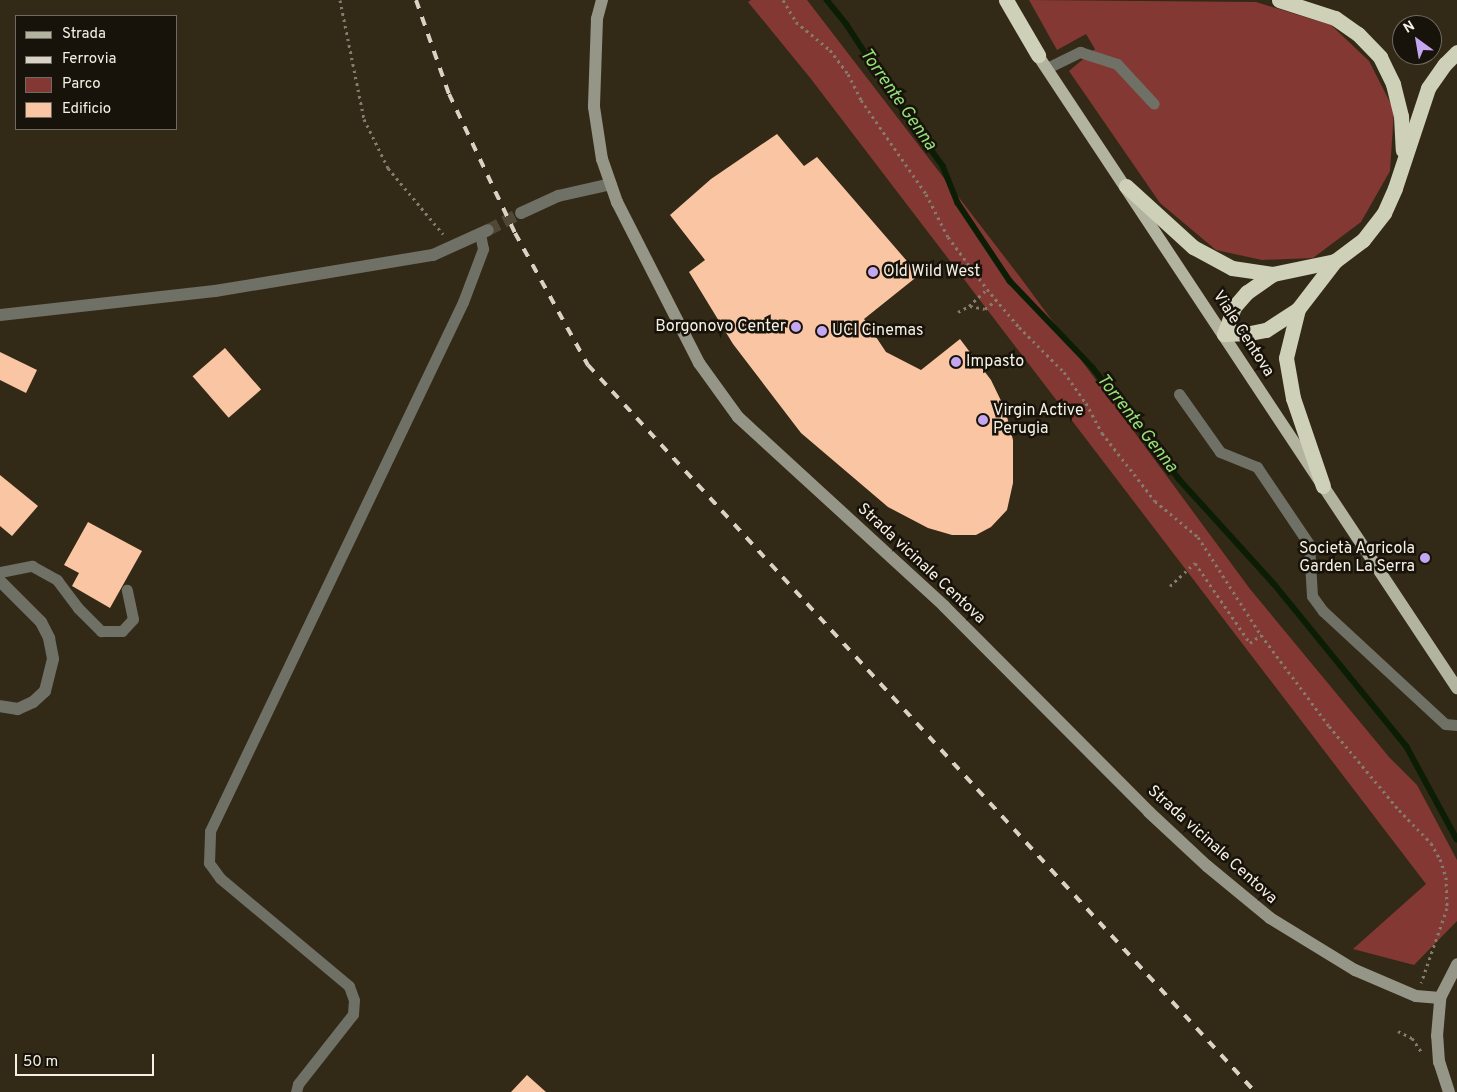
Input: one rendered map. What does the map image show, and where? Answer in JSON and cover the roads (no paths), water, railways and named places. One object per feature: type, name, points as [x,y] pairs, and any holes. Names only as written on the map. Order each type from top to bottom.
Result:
[{"type":"highway","points":[[1006,0],[1043,61]]},
{"type":"highway","points":[[1279,0],[1335,18],[1358,34],[1380,57],[1393,84],[1401,116],[1404,159]]},
{"type":"highway","points":[[1273,274],[1247,292],[1239,302],[1224,334],[1266,330],[1298,309],[1335,260],[1363,240],[1384,214],[1395,188],[1428,88],[1445,64],[1457,52]]},
{"type":"highway","points":[[1126,186],[1193,247],[1232,268],[1273,274],[1335,260]]},
{"type":"highway","points":[[1298,309],[1286,358],[1293,398],[1323,486]]},
{"type":"main road","name":"Viale Centova","points":[[998,0],[1043,61],[1457,688]]},
{"type":"street","name":"Strada vicinale Centova","points":[[602,0],[597,19],[594,107],[602,159],[617,202],[699,363],[738,417],[944,606],[1149,812],[1207,866],[1270,918],[1355,970],[1416,996],[1440,998]]},
{"type":"street","points":[[521,213],[558,196],[611,184]]},
{"type":"street","points":[[0,315],[215,291],[433,255],[484,232]]},
{"type":"street","points":[[0,581],[41,622],[49,638],[53,659],[45,691],[33,702],[18,709],[0,706]]},
{"type":"street","points":[[1449,1092],[1439,1062],[1437,1036],[1440,998],[1457,964]]},
{"type":"lane","points":[[1043,61],[1080,52],[1117,64],[1154,104]]},
{"type":"lane","points":[[296,1092],[298,1084],[353,1014],[354,1000],[352,993],[349,986],[338,976],[220,878],[209,863],[210,831],[463,302],[483,249],[484,232]]},
{"type":"lane","points":[[1179,394],[1220,452],[1257,467],[1304,536],[1309,544],[1312,596],[1323,611],[1445,724],[1457,726]]},
{"type":"lane","points":[[0,572],[32,566],[57,580],[78,608],[102,631],[122,631],[133,619],[127,590]]},
{"type":"waterway","name":"Torrente Genna","points":[[827,0],[847,25],[909,119],[943,166],[958,203],[1010,281],[1093,368],[1179,479],[1275,585],[1407,747],[1457,839]]},
{"type":"tunnel","points":[[488,230],[521,213]]},
{"type":"railway","points":[[416,0],[449,94],[515,233],[588,365],[1255,1092]]},
{"type":"place","name":"Old Wild West","points":[[873,272]]},
{"type":"place","name":"Borgonovo Center","points":[[796,327]]},
{"type":"place","name":"UCI Cinemas","points":[[822,331]]},
{"type":"place","name":"Impasto","points":[[956,362]]},
{"type":"place","name":"Virgin Active Perugia","points":[[983,420]]},
{"type":"place","name":"Società Agricola Garden La Serra","points":[[1425,558]]}]
